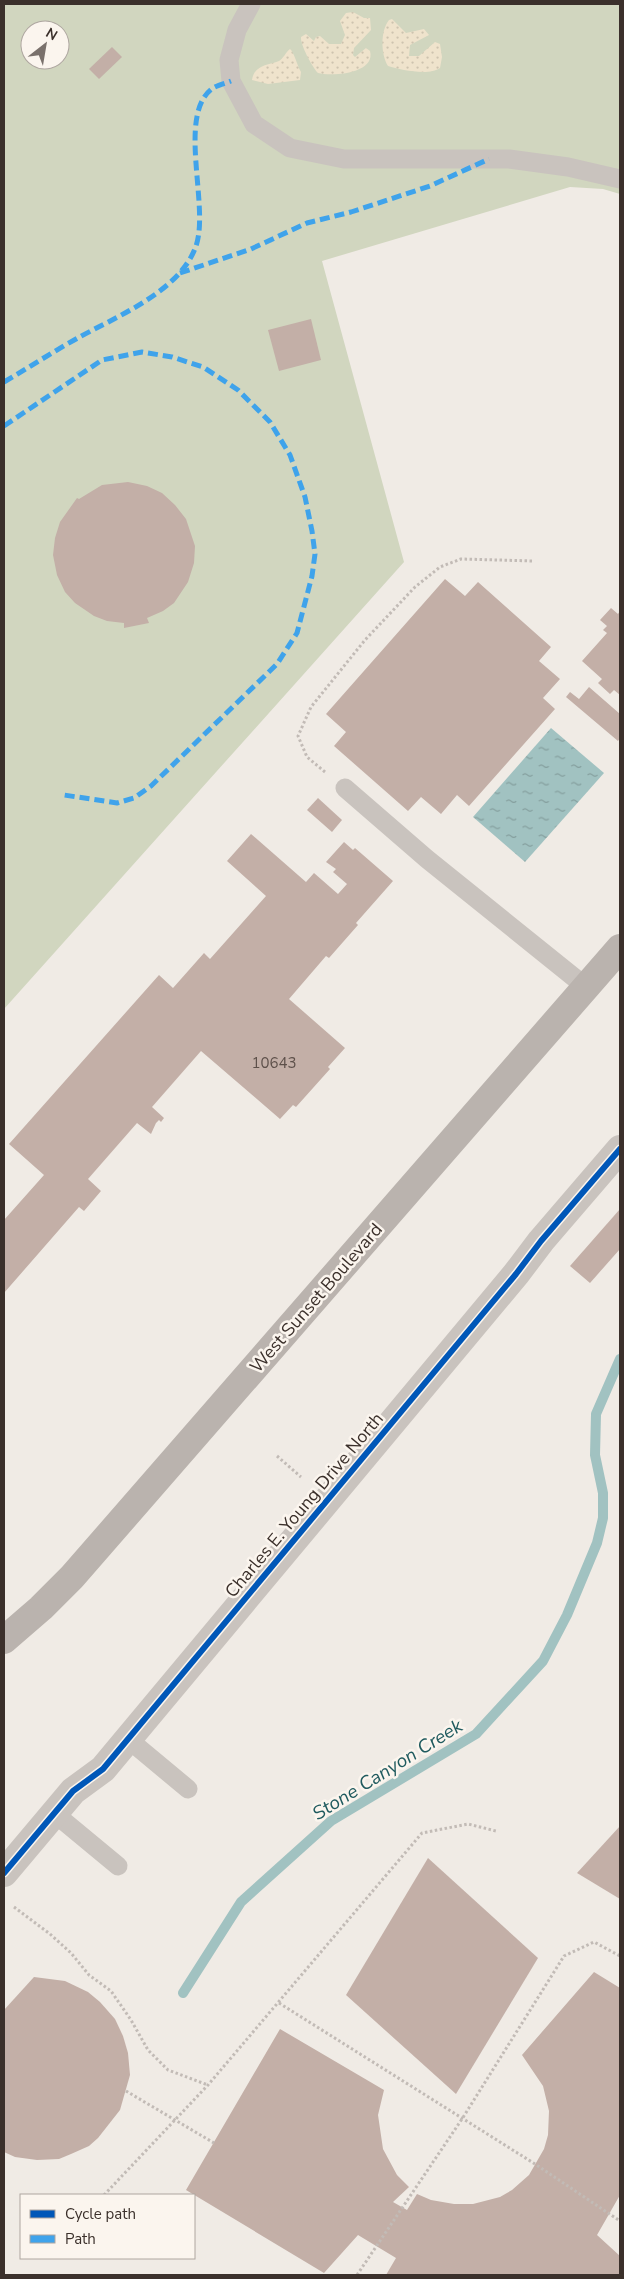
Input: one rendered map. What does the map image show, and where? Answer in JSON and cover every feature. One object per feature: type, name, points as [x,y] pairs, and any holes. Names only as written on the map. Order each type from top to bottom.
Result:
[{"type":"main road","name":"West Sunset Boulevard","points":[[4,1640],[42,1608],[72,1577],[620,948]]},
{"type":"street","name":"Charles E. Young Drive North","points":[[4,1873],[73,1791],[103,1769],[510,1281],[541,1241],[620,1149]]},
{"type":"lane","points":[[251,4],[237,30],[229,60],[231,81],[254,124],[290,148],[344,159],[509,159],[568,167],[620,179]]},
{"type":"lane","points":[[345,788],[427,858],[586,987]]},
{"type":"lane","points":[[128,1739],[188,1789]]},
{"type":"lane","points":[[54,1813],[118,1866]]},
{"type":"path","points":[[345,788],[307,757],[298,736],[310,707],[365,640],[414,587],[440,567],[461,559],[534,561]]},
{"type":"path","points":[[277,1456],[301,1477]]},
{"type":"path","points":[[105,2194],[208,2085],[422,1833],[468,1824],[496,1831]]},
{"type":"path","points":[[14,1907],[50,1934],[71,1953],[89,1975],[111,1992],[148,2050],[168,2070],[208,2085]]},
{"type":"path","points":[[357,2275],[462,2119],[564,1956],[594,1942],[620,1956]]},
{"type":"path","points":[[279,2003],[535,2164],[620,2221]]},
{"type":"path","points":[[126,2091],[214,2142]]},
{"type":"green space","points":[[4,4],[620,4],[620,194],[603,189],[570,187],[322,261],[404,562],[4,1009]]},
{"type":"sand","points":[[353,12],[364,18],[370,18],[371,30],[354,48],[353,55],[355,57],[366,48],[370,51],[370,58],[367,64],[360,69],[343,74],[318,73],[302,45],[301,37],[306,34],[314,41],[316,37],[320,36],[329,44],[341,44],[345,35],[340,21],[346,13]]},
{"type":"sand","points":[[392,19],[406,33],[424,29],[429,35],[410,45],[409,56],[419,56],[435,42],[440,44],[442,57],[440,68],[429,72],[422,72],[388,66],[382,43],[386,25]]},
{"type":"sand","points":[[290,49],[301,72],[300,80],[268,84],[252,80],[253,75],[259,68],[279,61]]},
{"type":"water","points":[[551,728],[604,773],[525,862],[473,817]]},
{"type":"building","points":[[112,47],[122,57],[99,79],[89,69]]},
{"type":"building","points":[[311,319],[321,360],[279,371],[268,330]]},
{"type":"building","points":[[128,482],[147,486],[162,493],[175,505],[186,519],[195,546],[194,563],[188,582],[174,603],[163,611],[147,618],[149,623],[124,628],[124,623],[107,621],[94,616],[75,603],[65,592],[57,575],[53,555],[55,538],[60,522],[77,498],[79,499],[102,485]]},
{"type":"building","points":[[445,579],[465,596],[478,582],[551,647],[539,661],[560,679],[543,698],[555,709],[469,806],[457,795],[441,814],[421,797],[408,811],[334,746],[346,732],[326,714]]},
{"type":"building","points":[[611,608],[618,614],[620,611],[620,695],[614,690],[610,694],[598,683],[602,679],[582,661],[607,633],[603,630],[607,626],[600,620]]},
{"type":"building","points":[[589,687],[620,714],[620,738],[618,741],[566,697],[570,692],[579,699]]},
{"type":"building","points":[[318,798],[342,820],[332,832],[307,810]]},
{"type":"building","points":[[251,834],[306,882],[314,873],[338,894],[347,884],[333,872],[336,869],[326,862],[344,842],[353,850],[355,848],[393,881],[356,923],[358,925],[329,958],[326,956],[289,999],[345,1048],[328,1067],[330,1069],[296,1107],[293,1105],[280,1119],[201,1051],[152,1107],[164,1118],[161,1122],[159,1120],[156,1123],[151,1134],[137,1123],[88,1179],[101,1191],[84,1211],[79,1207],[4,1293],[4,1220],[44,1175],[9,1144],[159,975],[173,988],[204,953],[210,959],[266,896],[227,861]]},
{"type":"building","points":[[620,1209],[620,1249],[590,1283],[570,1266]]},
{"type":"building","points":[[620,1826],[620,1899],[577,1873]]},
{"type":"building","points":[[428,1858],[538,1958],[456,2094],[346,1995]]},
{"type":"building","points":[[594,1972],[620,1988],[620,2195],[597,2235],[620,2256],[620,2275],[386,2275],[396,2258],[358,2235],[324,2273],[186,2190],[280,2029],[384,2090],[378,2115],[383,2149],[397,2175],[409,2187],[393,2202],[407,2210],[417,2194],[431,2200],[454,2204],[473,2204],[500,2197],[512,2190],[529,2175],[544,2149],[548,2135],[549,2111],[543,2086],[522,2055]]},
{"type":"building","points":[[34,1977],[65,1981],[88,1992],[115,2019],[128,2053],[130,2075],[120,2110],[98,2138],[89,2146],[59,2159],[37,2160],[15,2157],[4,2152],[4,2010]]},
{"type":"waterway","name":"Stone Canyon Creek","points":[[183,1993],[241,1902],[331,1821],[476,1734],[543,1661],[567,1615],[597,1543],[603,1518],[603,1493],[595,1455],[596,1414],[620,1359]]},
{"type":"marked path","points":[[4,382],[67,344],[145,302],[176,277],[188,262],[196,246],[199,229],[195,139],[197,118],[202,101],[213,88],[231,81]]},
{"type":"marked path","points":[[180,273],[251,249],[307,223],[351,212],[430,186],[489,159]]},
{"type":"marked path","points":[[4,426],[102,360],[142,352],[172,357],[203,367],[238,390],[270,422],[290,455],[305,497],[312,531],[315,554],[312,576],[297,633],[277,664],[151,786],[134,798],[117,803],[64,795]]},
{"type":"cycle path","points":[[4,1873],[73,1791],[103,1769],[516,1274],[541,1241],[620,1149]]}]
